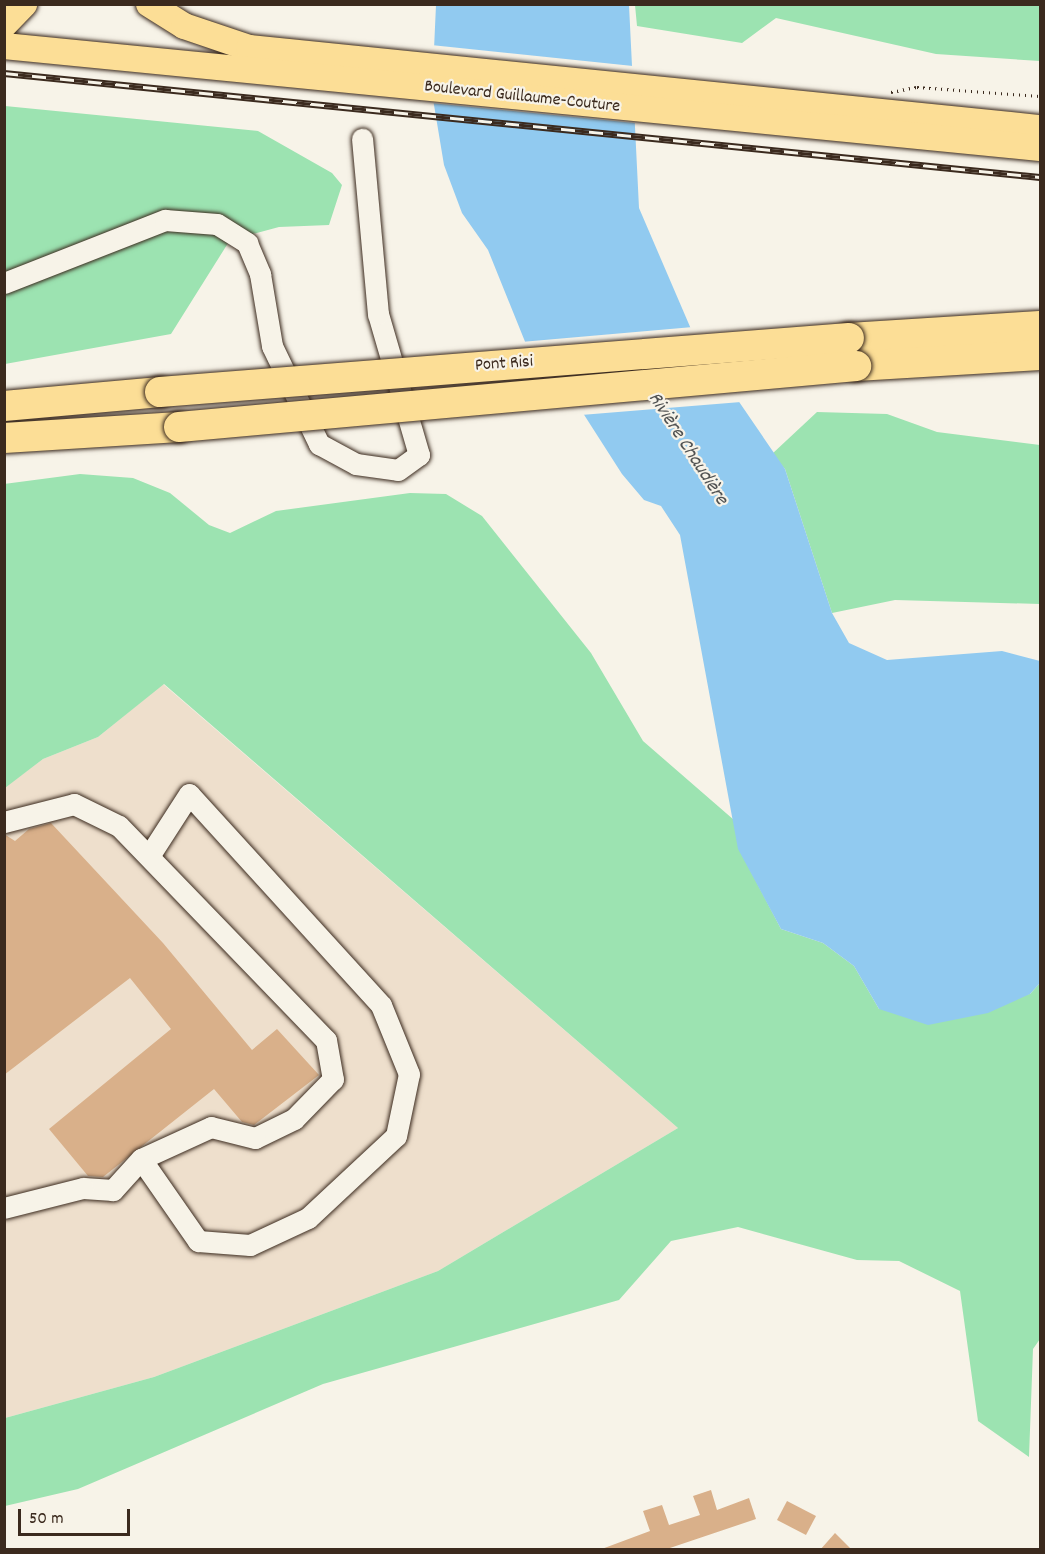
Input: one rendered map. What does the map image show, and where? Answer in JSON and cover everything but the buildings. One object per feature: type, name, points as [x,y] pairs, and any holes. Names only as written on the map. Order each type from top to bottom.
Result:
[{"type":"highway","points":[[853,352],[1041,326]]},
{"type":"highway","points":[[853,352],[1041,355]]},
{"type":"highway","name":"Pont Risi","points":[[4,406],[160,392],[853,352]]},
{"type":"highway","name":"Pont Risi","points":[[4,438],[179,428],[853,352]]},
{"type":"main road","points":[[4,25],[24,4]]},
{"type":"main road","name":"Boulevard Guillaume-Couture","points":[[149,4],[184,26],[248,59]]},
{"type":"main road","name":"Boulevard Guillaume-Couture","points":[[4,46],[248,59],[771,113],[1041,148]]},
{"type":"main road","name":"Boulevard Guillaume-Couture","points":[[771,113],[1041,128]]},
{"type":"lane","points":[[4,283],[165,220],[217,224],[247,243],[260,274],[272,346],[319,444],[356,464],[399,470],[419,455],[378,314],[362,139]]},
{"type":"lane","points":[[141,1159],[198,1241],[250,1245],[308,1218],[396,1136],[409,1074],[381,1005],[189,794],[149,856]]},
{"type":"lane","points":[[4,822],[74,804],[119,826],[326,1040],[333,1079],[294,1119],[255,1138],[211,1127],[141,1159],[113,1190],[83,1188],[4,1208]]},
{"type":"path","points":[[886,93],[917,87],[1041,96]]},
{"type":"shaded area","points":[[163,684],[678,1128],[438,1271],[154,1377],[5,1418],[4,788],[43,759],[98,737]]},
{"type":"green space","points":[[635,5],[1040,5],[1040,61],[936,54],[776,18],[742,43],[637,26]]},
{"type":"green space","points":[[5,106],[258,131],[332,173],[342,185],[329,225],[279,227],[230,240],[171,334],[5,364]]},
{"type":"green space","points":[[817,412],[887,414],[937,432],[1040,445],[1040,604],[895,600],[832,613],[785,469],[772,454]]},
{"type":"green space","points":[[80,474],[133,478],[170,493],[209,525],[230,533],[276,511],[410,493],[446,494],[482,516],[591,653],[643,741],[734,820],[739,849],[781,929],[823,943],[854,966],[879,1009],[1030,994],[1040,983],[1040,1339],[1033,1349],[1029,1457],[978,1421],[960,1291],[899,1261],[857,1260],[738,1227],[671,1241],[619,1300],[323,1384],[78,1489],[5,1506],[5,1418],[154,1377],[438,1271],[678,1128],[164,684],[98,737],[43,759],[5,788],[4,484]]},
{"type":"water","name":"Rivière Chaudière","points":[[436,5],[629,5],[639,208],[694,336],[785,469],[832,613],[849,643],[887,660],[1002,651],[1040,661],[1040,983],[1030,994],[988,1013],[928,1025],[879,1009],[854,966],[823,943],[781,929],[738,849],[680,535],[661,506],[644,500],[622,474],[581,410],[530,354],[488,250],[462,213],[444,165],[432,93]]},
{"type":"pier","points":[[431,45],[633,66],[635,123],[431,103]]},
{"type":"pier","points":[[693,327],[741,402],[581,415],[552,387],[521,342]]},
{"type":"railway","points":[[4,73],[1040,177]]}]
